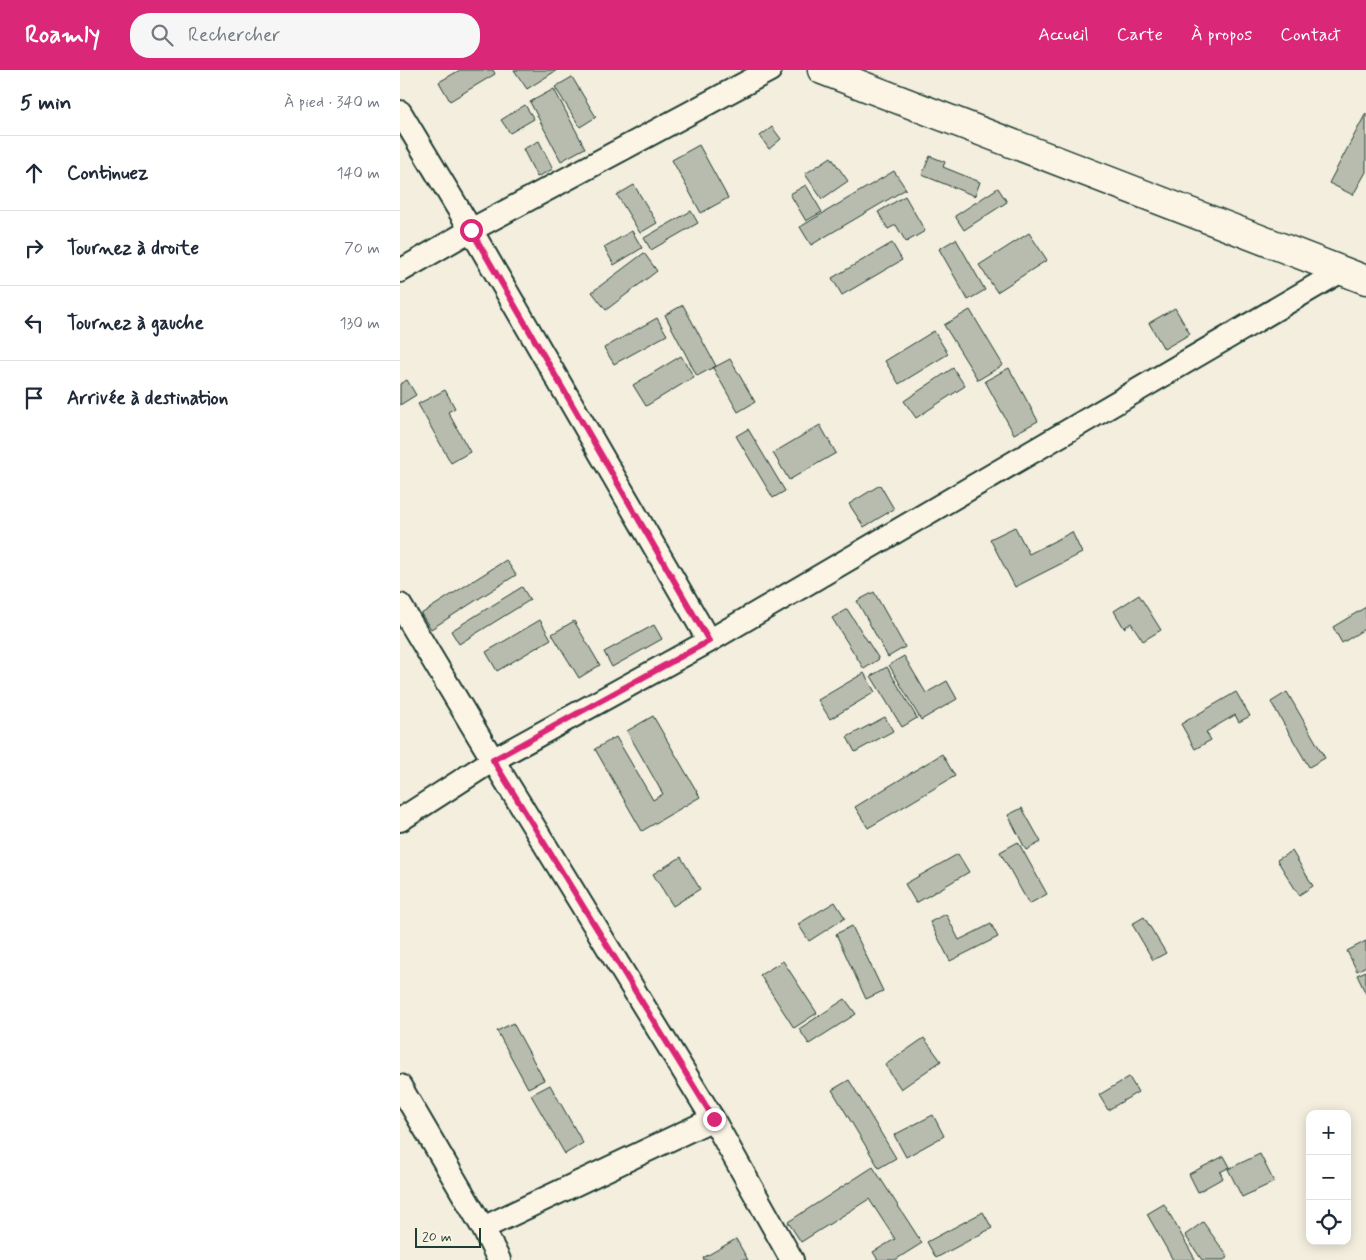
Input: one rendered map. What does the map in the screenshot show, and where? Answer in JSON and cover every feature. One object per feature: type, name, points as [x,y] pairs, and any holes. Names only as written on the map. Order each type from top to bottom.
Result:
[{"type":"main road","points":[[822,70],[1354,275]]},
{"type":"street","points":[[400,271],[471,230],[770,70]]},
{"type":"street","points":[[400,112],[471,230],[709,641]]},
{"type":"street","points":[[400,820],[493,760],[709,641],[1354,275]]},
{"type":"street","points":[[400,605],[714,1119],[792,1260]]},
{"type":"street","points":[[400,1086],[500,1260]]},
{"type":"street","points":[[483,1228],[714,1119]]},
{"type":"building","points":[[460,70],[493,70],[495,74],[450,101],[439,82]]},
{"type":"building","points":[[514,70],[557,70],[527,89]]},
{"type":"building","points":[[572,77],[596,117],[580,127],[555,87]]},
{"type":"building","points":[[554,89],[585,148],[561,161],[530,102]]},
{"type":"building","points":[[525,105],[534,119],[510,133],[501,120]]},
{"type":"building","points":[[1366,113],[1366,172],[1353,195],[1329,183]]},
{"type":"building","points":[[772,127],[781,139],[769,149],[760,136]]},
{"type":"building","points":[[539,141],[553,169],[537,177],[523,149]]},
{"type":"building","points":[[699,145],[728,198],[701,213],[672,160]]},
{"type":"building","points":[[930,156],[945,162],[943,167],[980,182],[975,196],[922,175]]},
{"type":"building","points":[[831,157],[848,181],[822,199],[805,174]]},
{"type":"building","points":[[894,171],[906,189],[811,245],[800,227]]},
{"type":"building","points":[[634,185],[657,223],[640,233],[617,195]]},
{"type":"building","points":[[806,185],[822,212],[806,221],[790,194]]},
{"type":"building","points":[[998,188],[1007,202],[964,230],[955,216]]},
{"type":"building","points":[[905,196],[925,231],[906,242],[896,225],[888,229],[878,212]]},
{"type":"building","points":[[691,211],[698,223],[651,250],[644,238]]},
{"type":"building","points":[[632,231],[642,248],[614,265],[604,247]]},
{"type":"building","points":[[1029,233],[1047,260],[997,292],[979,265]]},
{"type":"building","points":[[956,239],[985,290],[968,300],[939,249]]},
{"type":"building","points":[[892,243],[902,260],[842,295],[832,278]]},
{"type":"building","points":[[644,253],[657,271],[606,310],[592,292]]},
{"type":"building","points":[[683,305],[716,366],[697,376],[665,315]]},
{"type":"building","points":[[1175,308],[1190,334],[1164,349],[1149,323]]},
{"type":"building","points":[[970,310],[1003,365],[978,380],[944,325]]},
{"type":"building","points":[[657,318],[667,335],[614,364],[604,348]]},
{"type":"building","points":[[934,331],[948,354],[899,384],[885,361]]},
{"type":"building","points":[[681,356],[694,377],[646,406],[633,385]]},
{"type":"building","points":[[730,359],[755,402],[738,412],[713,368]]},
{"type":"building","points":[[953,368],[965,386],[916,418],[904,401]]},
{"type":"building","points":[[1009,368],[1038,421],[1014,434],[985,381]]},
{"type":"building","points":[[407,380],[416,395],[400,405],[400,384]]},
{"type":"building","points":[[445,390],[455,408],[448,412],[470,452],[451,463],[418,404]]},
{"type":"building","points":[[820,425],[836,453],[789,480],[773,453]]},
{"type":"building","points":[[748,429],[785,491],[773,498],[736,436]]},
{"type":"building","points":[[880,485],[894,509],[864,527],[849,504]]},
{"type":"building","points":[[1015,527],[1029,554],[1072,532],[1082,553],[1015,587],[990,539]]},
{"type":"building","points":[[506,560],[516,575],[431,629],[421,614]]},
{"type":"building","points":[[522,587],[530,600],[459,644],[451,631]]},
{"type":"building","points":[[874,592],[905,647],[888,657],[857,601]]},
{"type":"building","points":[[1139,595],[1161,630],[1143,641],[1131,623],[1124,628],[1114,611]]},
{"type":"building","points":[[1366,607],[1366,628],[1342,643],[1333,627]]},
{"type":"building","points":[[847,609],[879,659],[864,669],[832,618]]},
{"type":"building","points":[[540,620],[551,639],[497,671],[486,652]]},
{"type":"building","points":[[574,621],[600,665],[579,678],[552,634]]},
{"type":"building","points":[[654,625],[662,639],[612,667],[604,652]]},
{"type":"building","points":[[904,656],[926,693],[947,681],[957,699],[921,720],[889,665]]},
{"type":"building","points":[[887,667],[917,718],[902,727],[871,676]]},
{"type":"building","points":[[864,673],[875,692],[830,719],[818,700]]},
{"type":"building","points":[[1236,692],[1250,716],[1239,722],[1235,715],[1206,732],[1211,740],[1195,749],[1181,724]]},
{"type":"building","points":[[1287,692],[1325,758],[1309,767],[1271,702]]},
{"type":"building","points":[[653,716],[700,797],[642,831],[595,749],[616,737],[653,800],[663,794],[627,731]]},
{"type":"building","points":[[885,717],[893,731],[855,752],[847,737]]},
{"type":"building","points":[[942,754],[955,776],[868,828],[855,807]]},
{"type":"building","points":[[1022,808],[1041,842],[1026,850],[1008,815]]},
{"type":"building","points":[[1018,842],[1047,894],[1029,904],[1000,852]]},
{"type":"building","points":[[1292,851],[1313,886],[1299,895],[1277,860]]},
{"type":"building","points":[[958,854],[969,872],[916,903],[905,884]]},
{"type":"building","points":[[681,857],[700,889],[673,906],[653,874]]},
{"type":"building","points":[[835,902],[845,918],[809,941],[798,924]]},
{"type":"building","points":[[946,914],[959,940],[991,924],[998,937],[950,961],[930,922]]},
{"type":"building","points":[[1144,917],[1166,953],[1153,960],[1132,924]]},
{"type":"building","points":[[852,926],[883,991],[866,999],[836,934]]},
{"type":"building","points":[[1366,941],[1366,966],[1357,971],[1347,951]]},
{"type":"building","points":[[783,961],[817,1013],[794,1028],[760,975]]},
{"type":"building","points":[[1366,971],[1366,994],[1357,975]]},
{"type":"building","points":[[845,999],[856,1014],[809,1044],[799,1029]]},
{"type":"building","points":[[513,1023],[544,1080],[528,1088],[497,1031]]},
{"type":"building","points":[[924,1038],[941,1061],[901,1089],[885,1065]]},
{"type":"building","points":[[1129,1077],[1138,1092],[1108,1110],[1099,1095]]},
{"type":"building","points":[[849,1080],[896,1158],[879,1168],[832,1090]]},
{"type":"building","points":[[550,1085],[583,1143],[565,1154],[531,1095]]},
{"type":"building","points":[[933,1115],[944,1136],[906,1157],[894,1135]]},
{"type":"building","points":[[1260,1154],[1274,1182],[1242,1197],[1228,1169]]},
{"type":"building","points":[[1224,1156],[1230,1167],[1220,1172],[1223,1178],[1198,1192],[1189,1174]]},
{"type":"building","points":[[873,1167],[922,1243],[895,1260],[878,1260],[873,1252],[895,1239],[869,1199],[801,1242],[788,1222]]},
{"type":"building","points":[[1164,1204],[1195,1259],[1173,1260],[1147,1214]]},
{"type":"building","points":[[983,1212],[992,1228],[936,1258],[927,1242]]},
{"type":"building","points":[[1203,1222],[1228,1257],[1224,1260],[1202,1260],[1185,1235]]},
{"type":"building","points":[[736,1239],[748,1260],[704,1260],[703,1258]]},
{"type":"route","points":[[471,230],[709,641],[493,760],[714,1119]]}]
